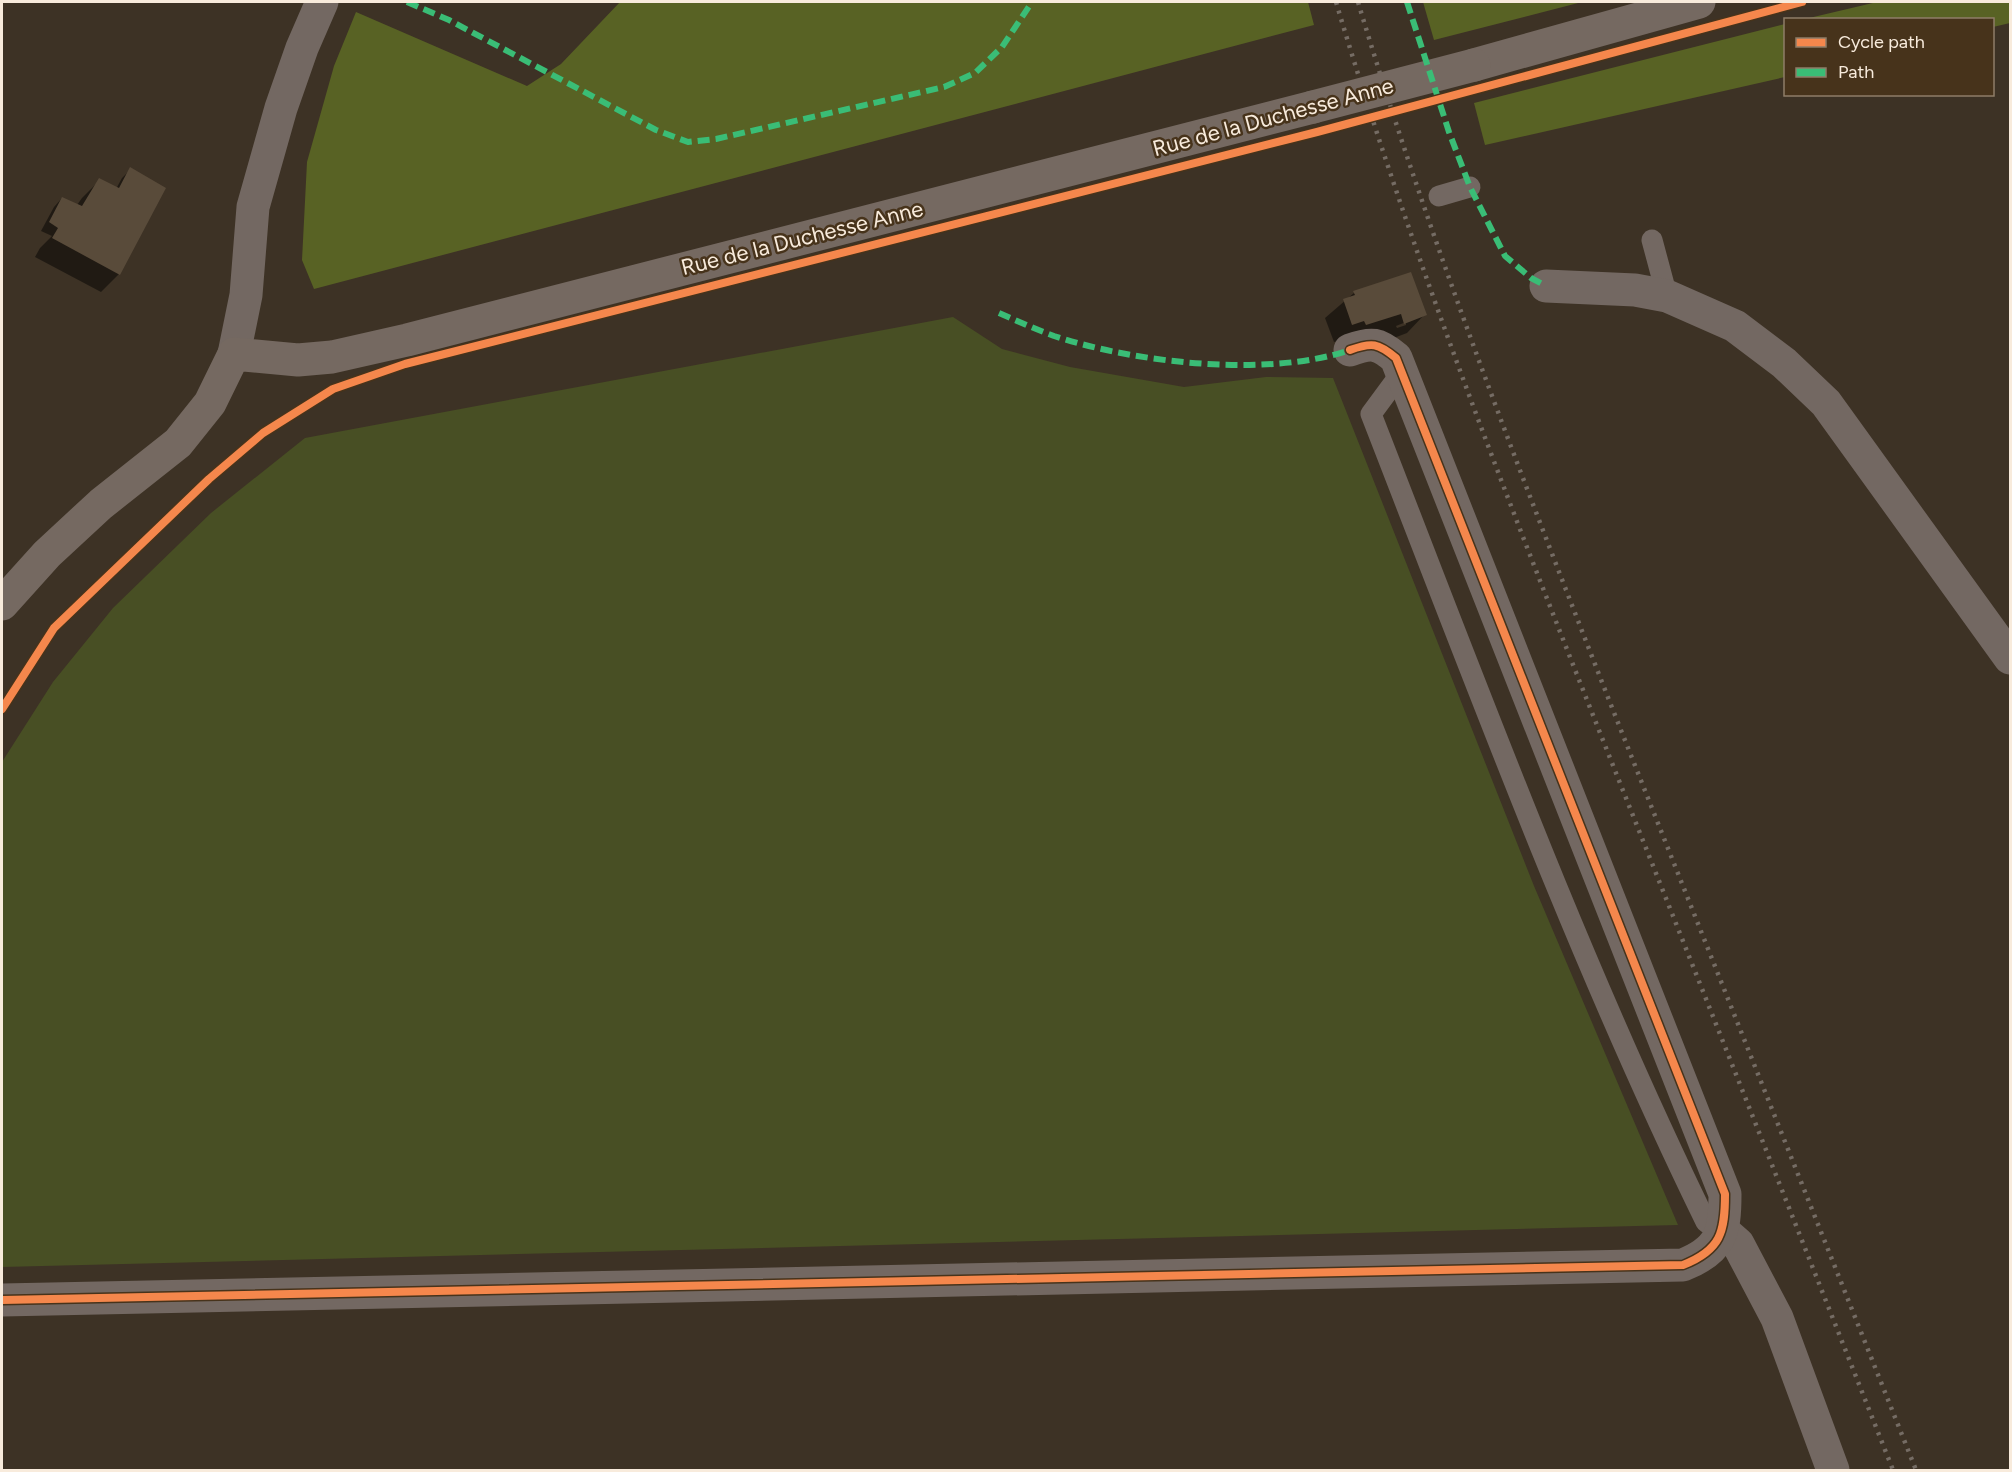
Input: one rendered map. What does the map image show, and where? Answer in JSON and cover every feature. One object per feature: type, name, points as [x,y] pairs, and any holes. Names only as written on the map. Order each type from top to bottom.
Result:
[{"type":"street","points":[[2,604],[47,554],[93,511],[178,443],[210,403],[234,354],[246,296],[253,207],[295,68],[322,2]]},
{"type":"street","name":"Rue de la Duchesse Anne","points":[[234,354],[298,360],[332,357],[407,340],[1474,65],[1699,2]]},
{"type":"street","points":[[1546,286],[1635,290],[1666,296],[1735,326],[1784,363],[1826,403],[2010,658]]},
{"type":"street","points":[[2,1300],[1683,1265],[1701,1258],[1716,1242],[1722,1230],[1725,1194],[1396,358],[1383,347],[1367,344],[1350,350]]},
{"type":"street","points":[[1722,1230],[1738,1244],[1777,1318],[1833,1470]]},
{"type":"lane","points":[[1439,196],[1470,187]]},
{"type":"lane","points":[[1652,240],[1666,296]]},
{"type":"lane","points":[[1402,372],[1371,414],[1540,848],[1616,1030],[1663,1135],[1706,1222],[1722,1230]]},
{"type":"green space","points":[[620,2],[1308,2],[1314,25],[314,289],[302,260],[307,162],[334,66],[356,12],[527,86],[561,64]]},
{"type":"green space","points":[[1423,2],[1582,2],[1434,40]]},
{"type":"green space","points":[[1877,2],[2010,2],[2010,23],[1994,27],[1994,18],[1809,18]]},
{"type":"green space","points":[[1784,24],[1784,77],[1485,145],[1474,103]]},
{"type":"green space","points":[[953,317],[1002,349],[1070,367],[1184,387],[1266,377],[1333,378],[1534,886],[1678,1225],[2,1267],[2,762],[53,682],[113,608],[211,513],[305,438]]},
{"type":"building","points":[[130,167],[166,188],[120,275],[52,238],[58,228],[49,222],[62,197],[82,206],[99,178],[119,188]]},
{"type":"building","points":[[1411,272],[1427,315],[1404,324],[1401,314],[1366,325],[1364,321],[1352,325],[1343,299],[1355,295],[1353,291]]},
{"type":"railway","points":[[1336,2],[1398,197],[1467,391],[1578,678],[1893,1470]]},
{"type":"railway","points":[[1358,2],[1415,179],[1509,441],[1609,700],[1916,1470]]},
{"type":"marked path","points":[[407,2],[449,20],[656,130],[688,142],[716,139],[944,87],[975,73],[1002,47],[1032,2]]},
{"type":"marked path","points":[[1407,2],[1449,132],[1470,187],[1505,256],[1531,278],[1546,286]]},
{"type":"marked path","points":[[999,313],[1054,336],[1087,346],[1162,360],[1202,364],[1281,363],[1317,359],[1350,350]]},
{"type":"cycle path","points":[[2,709],[54,628],[209,479],[263,433],[333,389],[405,364],[1317,132],[1802,2]]},
{"type":"cycle path","points":[[2,1300],[1683,1265],[1706,1253],[1713,1246],[1722,1229],[1725,1194],[1396,358],[1374,345],[1350,350]]}]
